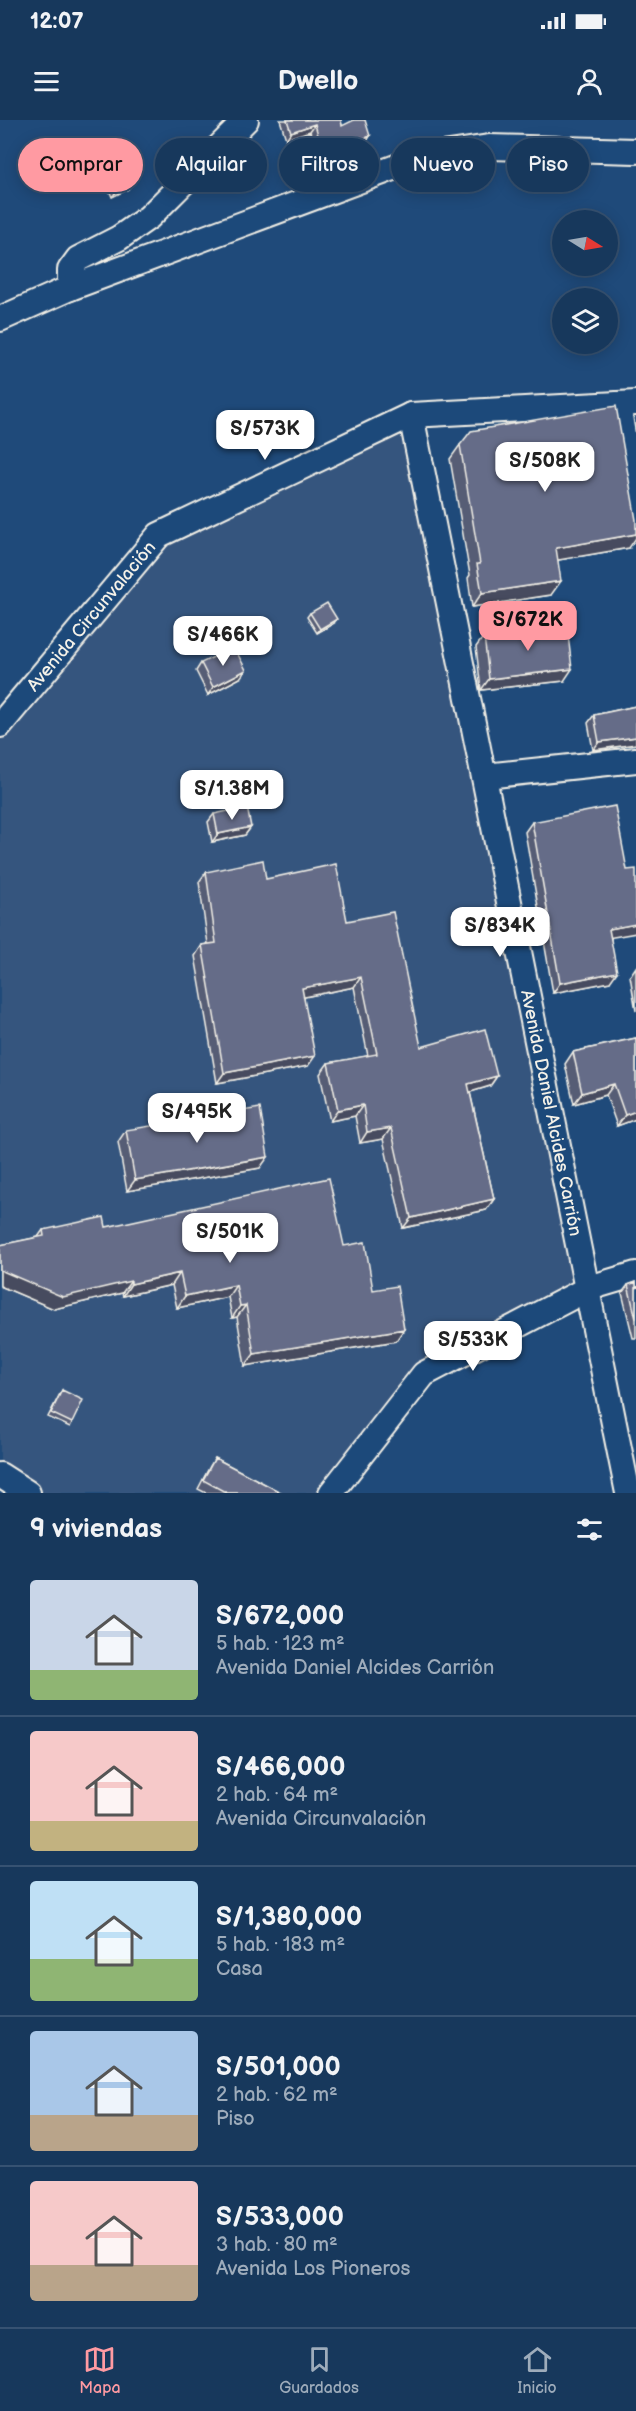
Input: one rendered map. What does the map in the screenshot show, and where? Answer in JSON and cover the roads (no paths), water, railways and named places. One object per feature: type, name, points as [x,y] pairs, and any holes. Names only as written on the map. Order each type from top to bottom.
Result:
[{"type":"street","points":[[70,288],[70,270],[78,259],[119,238],[149,217],[246,120]]},
{"type":"street","points":[[0,319],[70,288],[423,157],[489,147],[636,151]]},
{"type":"street","points":[[627,404],[636,515]]},
{"type":"street","name":"Avenida Circunvalación","points":[[0,725],[159,535],[411,415],[627,404]]},
{"type":"street","name":"Avenida Daniel Alcides Carrión","points":[[411,415],[589,1288],[628,1493]]},
{"type":"street","points":[[485,776],[636,760]]},
{"type":"street","points":[[331,1493],[424,1374],[589,1288],[636,1274]]},
{"type":"street","points":[[0,1475],[28,1493]]}]
